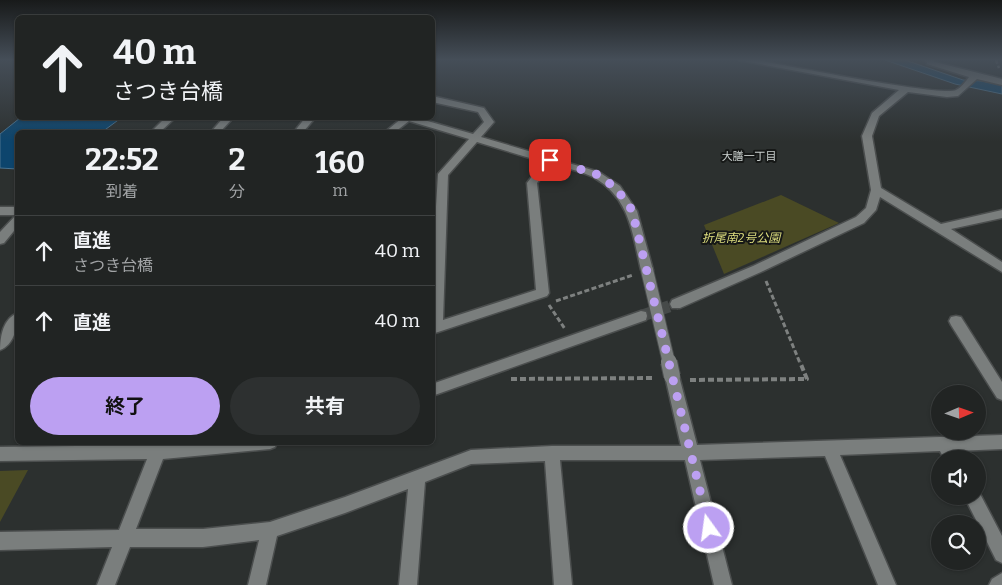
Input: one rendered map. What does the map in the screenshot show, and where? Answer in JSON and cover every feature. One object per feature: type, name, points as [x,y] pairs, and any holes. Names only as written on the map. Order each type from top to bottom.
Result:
[{"type":"street","points":[[896,87],[947,94],[958,93],[963,87]]},
{"type":"street","points":[[676,304],[757,269],[860,220],[871,210],[876,190],[868,136],[875,115],[906,89]]},
{"type":"street","points":[[435,100],[482,110],[490,122],[443,174],[435,311]]},
{"type":"street","points":[[157,130],[168,120]]},
{"type":"street","points":[[216,130],[226,120]]},
{"type":"street","points":[[300,130],[308,120]]},
{"type":"street","points":[[393,130],[405,120]]},
{"type":"street","points":[[415,120],[596,174],[616,188],[632,210],[641,272],[665,377],[690,453],[723,585]]},
{"type":"street","points":[[435,328],[543,292],[532,183],[550,160]]},
{"type":"street","points":[[876,190],[1002,268]]},
{"type":"street","points":[[0,211],[15,211]]},
{"type":"street","points":[[940,228],[1002,214]]},
{"type":"street","points":[[0,240],[15,222]]},
{"type":"street","points":[[435,389],[641,316]]},
{"type":"street","points":[[956,321],[1002,394]]},
{"type":"street","points":[[0,344],[15,322]]},
{"type":"street","points":[[0,541],[203,538],[270,530],[345,505],[470,457],[552,453],[690,453],[1002,442]]},
{"type":"street","points":[[944,444],[947,450]]},
{"type":"street","points":[[0,454],[204,445]]},
{"type":"street","points":[[106,585],[160,447]]},
{"type":"street","points":[[830,449],[887,585]]},
{"type":"street","points":[[552,453],[563,585]]},
{"type":"street","points":[[408,585],[417,478]]},
{"type":"street","points":[[977,505],[1002,554]]},
{"type":"street","points":[[257,585],[270,530]]},
{"type":"street","points":[[998,585],[1002,582]]},
{"type":"path","points":[[572,340],[549,304],[641,272]]},
{"type":"path","points":[[688,380],[807,379],[763,275]]},
{"type":"path","points":[[503,379],[665,377]]},
{"type":"green space","name":"折尾南2号公園","points":[[781,195],[839,223],[724,274],[704,225]]},
{"type":"green space","points":[[28,470],[0,522],[0,471]]},
{"type":"water","points":[[971,87],[1002,87],[1002,94]]},
{"type":"water","points":[[18,120],[118,120],[105,130],[15,130],[15,169],[0,168],[0,134]]},
{"type":"tunnel","points":[[641,316],[676,304]]},
{"type":"district","name":"大膳一丁目","points":[[749,156]]},
{"type":"route","points":[[550,160],[596,174],[616,188],[632,210],[709,528]]}]
